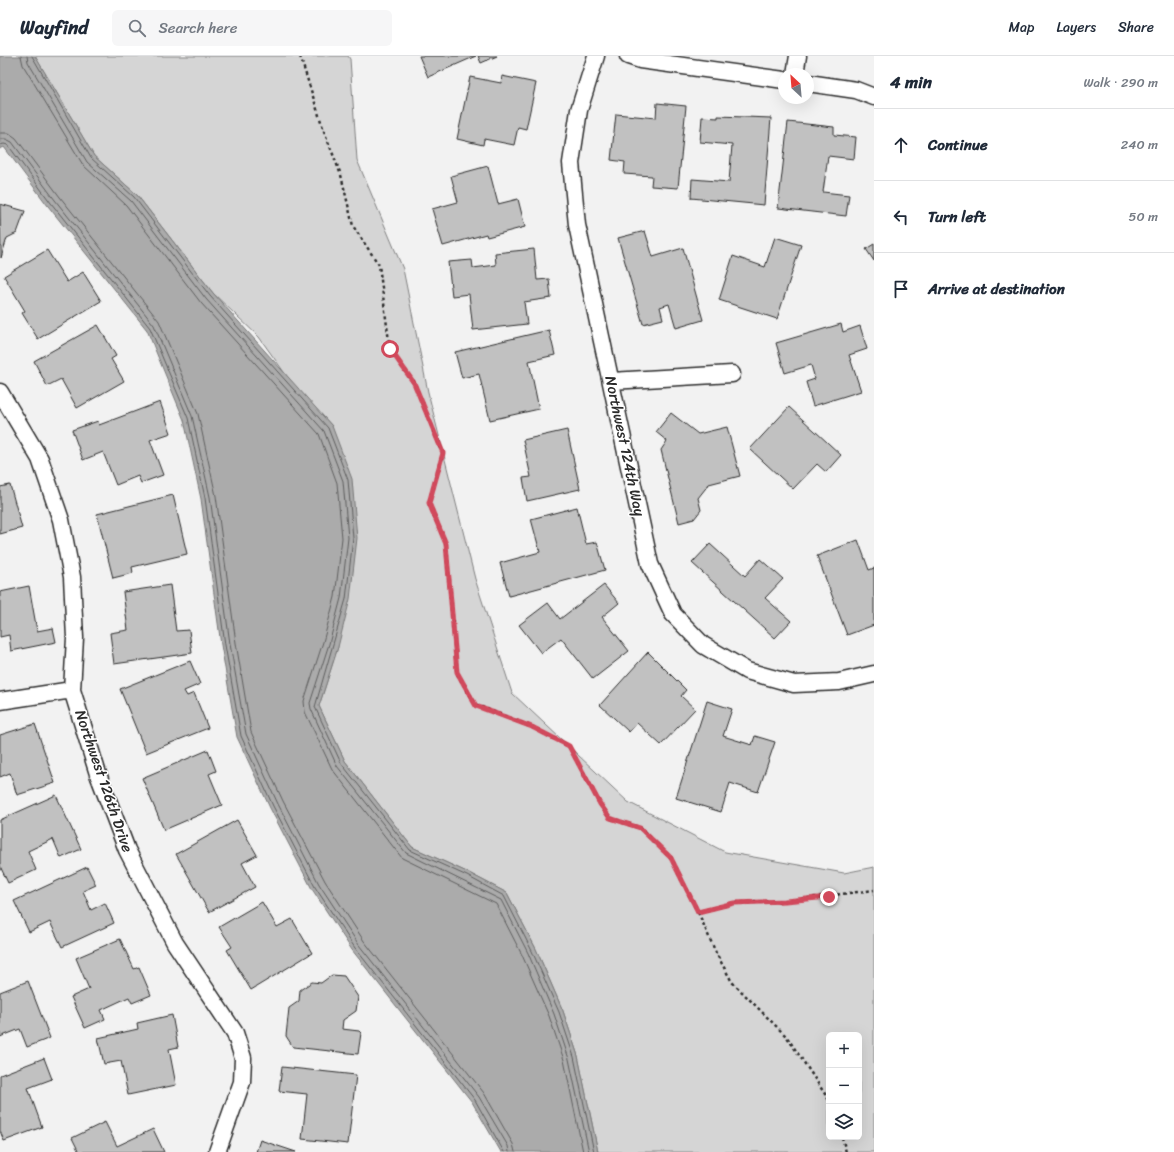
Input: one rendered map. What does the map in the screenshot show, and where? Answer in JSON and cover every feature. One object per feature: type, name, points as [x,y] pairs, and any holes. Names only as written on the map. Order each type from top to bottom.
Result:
[{"type":"street","name":"Northwest 124th Way","points":[[596,56],[579,110],[571,163],[577,225],[650,564],[673,614],[703,645],[747,671],[794,684],[839,682],[874,674]]},
{"type":"street","points":[[628,56],[640,60],[778,79]]},
{"type":"street","points":[[796,68],[798,56]]},
{"type":"street","points":[[814,84],[856,90],[874,97]]},
{"type":"street","points":[[611,381],[732,374]]},
{"type":"street","name":"Northwest 126th Drive","points":[[0,392],[6,415],[40,459],[61,520],[72,577],[74,638],[72,690],[98,774],[127,850],[175,943],[235,1033],[243,1058],[242,1082],[217,1152]]},
{"type":"street","points":[[0,701],[72,690]]},
{"type":"path","points":[[300,56],[324,132],[341,175],[353,226],[379,265],[390,349],[414,383],[443,453],[429,503],[446,544],[457,672],[476,706],[532,727],[569,746],[600,804],[610,818],[640,828],[671,858],[698,912],[716,953],[732,982],[787,1037],[826,1096]]},
{"type":"path","points":[[698,912],[734,903],[785,901],[874,890]]},
{"type":"path","points":[[843,1140],[846,1152]]},
{"type":"shaded area","points":[[35,56],[348,56],[350,59],[357,160],[403,269],[428,392],[475,579],[512,693],[628,802],[725,852],[844,873],[874,867],[874,1152],[598,1152],[578,1056],[563,1011],[536,949],[507,893],[469,873],[412,847],[345,761],[319,706],[338,647],[332,426],[294,386],[259,337],[213,293],[137,195],[94,156]]},
{"type":"water","points":[[0,56],[35,56],[94,156],[137,195],[213,293],[332,426],[352,479],[357,538],[350,599],[338,647],[319,706],[345,761],[412,847],[469,873],[507,893],[536,949],[563,1011],[578,1056],[598,1152],[501,1152],[472,1102],[352,950],[312,889],[270,808],[237,737],[221,645],[201,499],[184,420],[147,330],[48,206],[4,147],[0,149]]},
{"type":"building","points":[[419,56],[476,56],[428,77]]},
{"type":"building","points":[[478,56],[497,56],[481,63]]},
{"type":"building","points":[[502,76],[536,83],[526,129],[518,127],[514,145],[484,139],[483,145],[457,139],[470,77],[501,83]]},
{"type":"building","points":[[657,103],[686,106],[678,188],[651,186],[652,176],[624,174],[625,162],[611,160],[616,114],[656,118]]},
{"type":"building","points":[[718,116],[771,118],[764,205],[691,198],[692,179],[729,182],[732,145],[700,142],[702,117],[718,118]]},
{"type":"building","points":[[788,122],[834,127],[834,135],[856,137],[854,159],[828,156],[823,192],[849,195],[846,216],[778,208]]},
{"type":"building","points":[[488,166],[498,204],[518,199],[525,227],[487,237],[486,234],[443,246],[432,209],[458,202],[451,176]]},
{"type":"building","points":[[0,204],[25,211],[17,233],[7,238],[1,258]]},
{"type":"building","points":[[645,231],[653,257],[683,248],[703,320],[676,328],[669,304],[660,307],[663,319],[643,324],[618,238]]},
{"type":"building","points":[[775,237],[801,245],[777,319],[719,300],[733,256],[765,267]]},
{"type":"building","points":[[874,244],[874,261],[866,249]]},
{"type":"building","points":[[534,249],[537,280],[549,279],[551,298],[524,302],[527,324],[473,330],[469,294],[452,296],[448,262],[472,260],[473,268],[496,265],[495,253]]},
{"type":"building","points":[[47,250],[67,282],[83,272],[101,301],[38,339],[22,313],[25,311],[4,276]]},
{"type":"building","points":[[841,324],[843,332],[860,326],[867,349],[849,355],[861,391],[813,406],[806,382],[815,379],[811,365],[785,373],[776,343]]},
{"type":"building","points":[[98,325],[116,356],[111,359],[124,381],[77,408],[61,379],[47,386],[34,361]]},
{"type":"building","points":[[549,330],[555,355],[529,361],[539,409],[490,420],[479,374],[462,378],[455,352]]},
{"type":"building","points":[[160,402],[171,433],[150,440],[163,475],[141,483],[138,476],[116,485],[103,452],[83,460],[72,430],[98,421],[99,425]]},
{"type":"building","points":[[789,407],[841,455],[826,472],[817,464],[793,489],[750,449]]},
{"type":"building","points":[[671,413],[698,434],[727,427],[740,476],[709,484],[698,498],[701,510],[694,519],[679,523],[661,450],[667,441],[656,432]]},
{"type":"building","points":[[567,430],[580,489],[527,501],[523,478],[531,477],[523,440]]},
{"type":"building","points":[[10,485],[22,528],[0,534],[0,487]]},
{"type":"building","points":[[173,495],[187,554],[132,567],[133,573],[113,578],[97,514]]},
{"type":"building","points":[[577,507],[586,544],[597,542],[605,570],[509,596],[500,563],[540,552],[531,519]]},
{"type":"building","points":[[858,540],[869,570],[874,568],[874,625],[847,635],[817,556]]},
{"type":"building","points":[[710,544],[745,576],[760,559],[783,579],[765,598],[791,621],[775,638],[692,563]]},
{"type":"building","points":[[170,585],[176,631],[189,630],[192,653],[114,664],[110,633],[128,630],[123,592]]},
{"type":"building","points":[[604,585],[619,603],[602,617],[629,651],[593,679],[561,638],[541,653],[519,625],[548,603],[560,619]]},
{"type":"building","points":[[29,586],[37,631],[53,628],[56,642],[11,651],[9,635],[0,637],[0,592]]},
{"type":"building","points":[[648,652],[686,690],[681,696],[695,709],[661,745],[637,723],[629,732],[600,705]]},
{"type":"building","points":[[190,661],[200,684],[184,691],[187,696],[194,693],[208,728],[146,753],[120,689]]},
{"type":"building","points":[[707,701],[732,709],[723,736],[752,745],[755,736],[775,742],[758,792],[730,783],[721,812],[676,798]]},
{"type":"building","points":[[35,724],[55,783],[17,795],[10,773],[0,777],[0,735]]},
{"type":"building","points":[[208,750],[216,771],[209,774],[222,805],[164,830],[142,778]]},
{"type":"building","points":[[56,795],[81,849],[61,858],[53,839],[28,851],[36,870],[8,883],[0,866],[0,820]]},
{"type":"building","points":[[237,820],[257,855],[242,863],[255,887],[209,912],[176,854]]},
{"type":"building","points":[[87,867],[96,885],[83,891],[91,910],[105,903],[114,923],[62,947],[50,922],[29,932],[14,901]]},
{"type":"building","points":[[262,902],[277,927],[292,919],[312,953],[251,990],[227,950],[232,947],[219,927]]},
{"type":"building","points":[[120,939],[134,969],[139,967],[151,995],[132,1003],[129,997],[101,1010],[105,1019],[85,1028],[71,997],[89,989],[76,958]]},
{"type":"building","points":[[332,975],[344,976],[358,997],[356,1011],[343,1020],[342,1029],[359,1031],[361,1033],[358,1054],[293,1047],[286,1036],[289,1008],[299,1001],[300,990],[312,982],[321,983]]},
{"type":"building","points":[[28,981],[50,1038],[27,1047],[20,1029],[0,1037],[0,992]]},
{"type":"building","points":[[172,1015],[178,1047],[169,1049],[176,1085],[128,1095],[121,1061],[104,1064],[98,1038],[138,1029],[137,1023]]},
{"type":"building","points":[[44,1058],[52,1079],[28,1088],[42,1127],[4,1141],[0,1131],[0,1075]]},
{"type":"building","points":[[282,1067],[356,1075],[348,1144],[302,1139],[307,1094],[279,1091]]},
{"type":"building","points":[[105,1122],[117,1146],[153,1129],[164,1152],[79,1152],[72,1138]]},
{"type":"building","points":[[260,1140],[296,1152],[256,1152]]},
{"type":"route","points":[[390,349],[414,383],[443,453],[429,503],[446,544],[450,611],[457,672],[476,706],[532,727],[569,746],[600,804],[610,818],[640,828],[671,858],[698,912],[734,903],[785,901],[829,897]]}]
